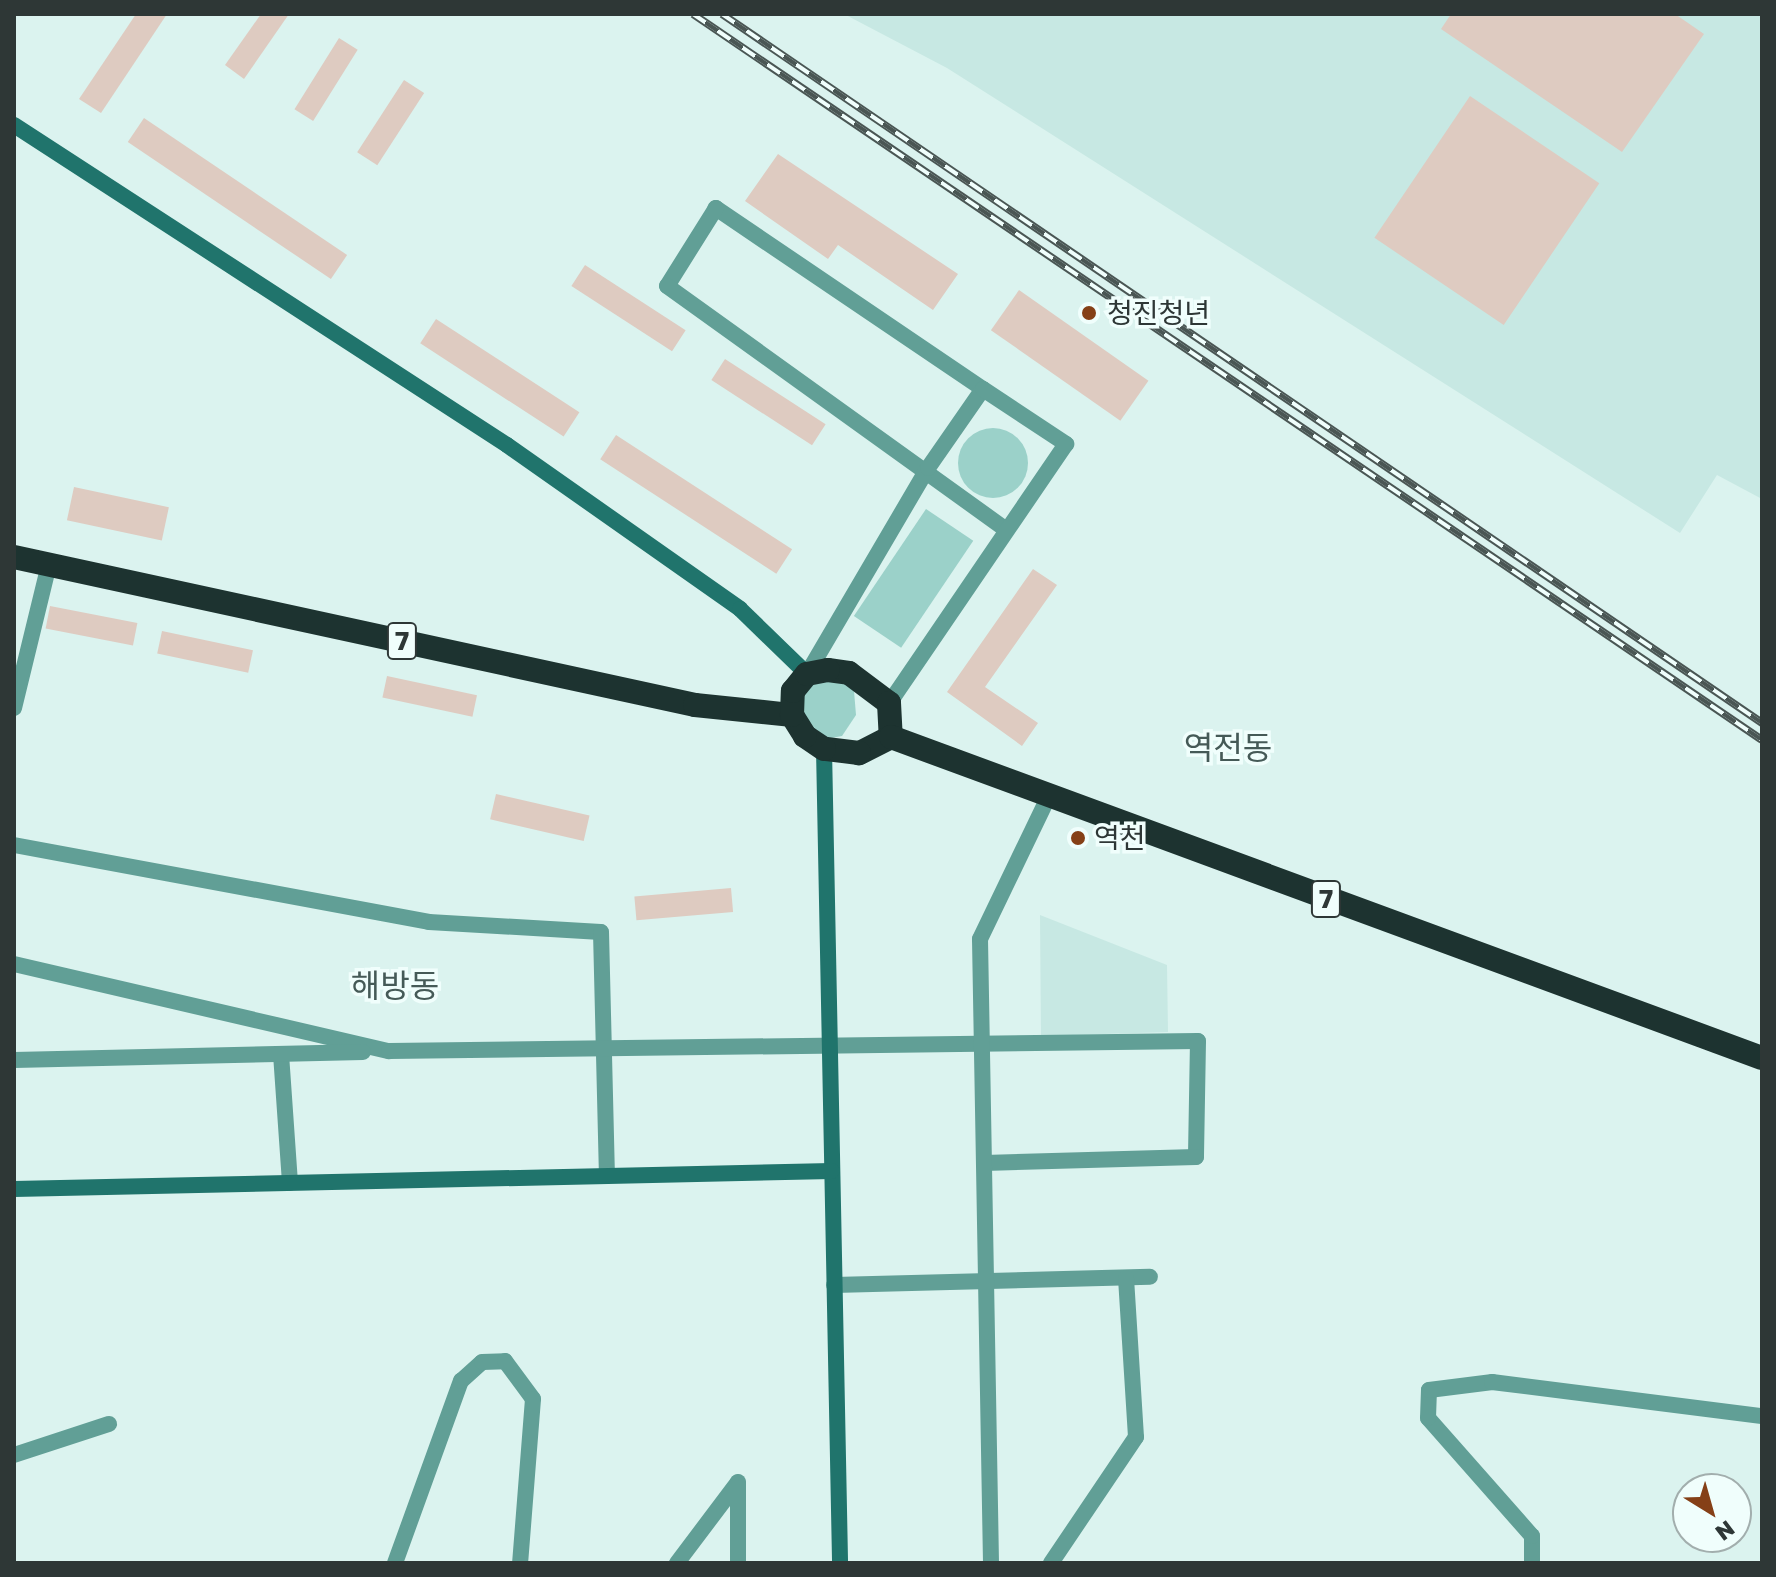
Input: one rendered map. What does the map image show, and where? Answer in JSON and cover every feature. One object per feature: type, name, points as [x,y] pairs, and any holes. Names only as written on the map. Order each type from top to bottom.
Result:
[{"type":"highway","name":"7","points":[[14,557],[695,705],[792,715]]},
{"type":"highway","points":[[849,673],[889,703],[891,737],[859,753],[824,749],[805,736],[792,715],[793,691],[807,674],[849,673]]},
{"type":"highway","name":"7","points":[[891,737],[1048,798],[1762,1058]]},
{"type":"street","points":[[14,125],[507,445],[740,609],[807,674],[928,468],[983,389]]},
{"type":"street","points":[[889,703],[1066,444],[716,208],[667,286],[928,468],[1007,530]]},
{"type":"street","points":[[14,708],[49,564]]},
{"type":"street","points":[[824,749],[840,1563]]},
{"type":"street","points":[[991,1563],[980,939],[1048,798]]},
{"type":"street","points":[[14,845],[429,922],[601,932],[607,1176]]},
{"type":"street","points":[[14,964],[389,1051]]},
{"type":"street","points":[[14,1060],[830,1041],[1198,1041],[1196,1157],[984,1163]]},
{"type":"street","points":[[281,1054],[290,1183]]},
{"type":"street","points":[[14,1189],[832,1171]]},
{"type":"street","points":[[834,1285],[1150,1277]]},
{"type":"street","points":[[1051,1563],[1136,1437],[1126,1278]]},
{"type":"street","points":[[395,1563],[461,1381],[482,1362],[505,1361],[533,1399],[520,1563]]},
{"type":"street","points":[[1532,1563],[1532,1536],[1428,1418],[1429,1390],[1492,1382],[1762,1416]]},
{"type":"street","points":[[14,1455],[109,1424]]},
{"type":"street","points":[[677,1563],[738,1482],[738,1563]]},
{"type":"shaded area","points":[[844,14],[1762,14],[1762,499],[1717,475],[1680,533],[947,68]]},
{"type":"shaded area","points":[[993,428],[1018,438],[1028,463],[1018,488],[993,498],[968,488],[958,463],[968,438]]},
{"type":"shaded area","points":[[926,509],[973,541],[901,648],[854,616]]},
{"type":"shaded area","points":[[834,673],[854,691],[856,715],[842,736],[815,741],[788,699]]},
{"type":"shaded area","points":[[1040,915],[1167,965],[1168,1032],[1041,1036]]},
{"type":"building","points":[[136,14],[167,14],[101,113],[79,99]]},
{"type":"building","points":[[261,14],[289,14],[244,79],[225,65]]},
{"type":"building","points":[[1451,14],[1675,14],[1704,34],[1622,152],[1441,29]]},
{"type":"building","points":[[339,38],[358,50],[313,121],[294,109]]},
{"type":"building","points":[[404,80],[424,93],[377,165],[357,152]]},
{"type":"building","points":[[1470,96],[1599,183],[1504,325],[1374,238]]},
{"type":"building","points":[[144,118],[347,255],[331,279],[128,142]]},
{"type":"building","points":[[778,154],[958,274],[933,310],[838,245],[828,259],[745,201]]},
{"type":"building","points":[[585,265],[686,330],[672,351],[571,286]]},
{"type":"building","points":[[1019,290],[1148,381],[1120,421],[991,330]]},
{"type":"building","points":[[436,319],[579,412],[564,436],[420,343]]},
{"type":"building","points":[[725,359],[826,424],[812,445],[711,380]]},
{"type":"building","points":[[616,435],[792,549],[776,574],[600,459]]},
{"type":"building","points":[[74,487],[169,507],[162,540],[67,520]]},
{"type":"building","points":[[1033,569],[1057,585],[985,687],[1038,723],[1022,746],[947,692]]},
{"type":"building","points":[[50,606],[137,623],[133,646],[46,629]]},
{"type":"building","points":[[162,631],[253,650],[248,673],[157,653]]},
{"type":"building","points":[[387,676],[477,695],[472,717],[382,698]]},
{"type":"building","points":[[496,794],[590,816],[584,841],[490,819]]},
{"type":"building","points":[[731,888],[733,912],[636,920],[634,896]]},
{"type":"railway","points":[[693,14],[1762,740]]},
{"type":"railway","points":[[722,14],[1762,723]]},
{"type":"place","name":"청진청년","points":[[1089,313]]},
{"type":"place","name":"역천","points":[[1078,838]]},
{"type":"district","name":"역전동","points":[[1228,747]]},
{"type":"district","name":"해방동","points":[[395,985]]}]
